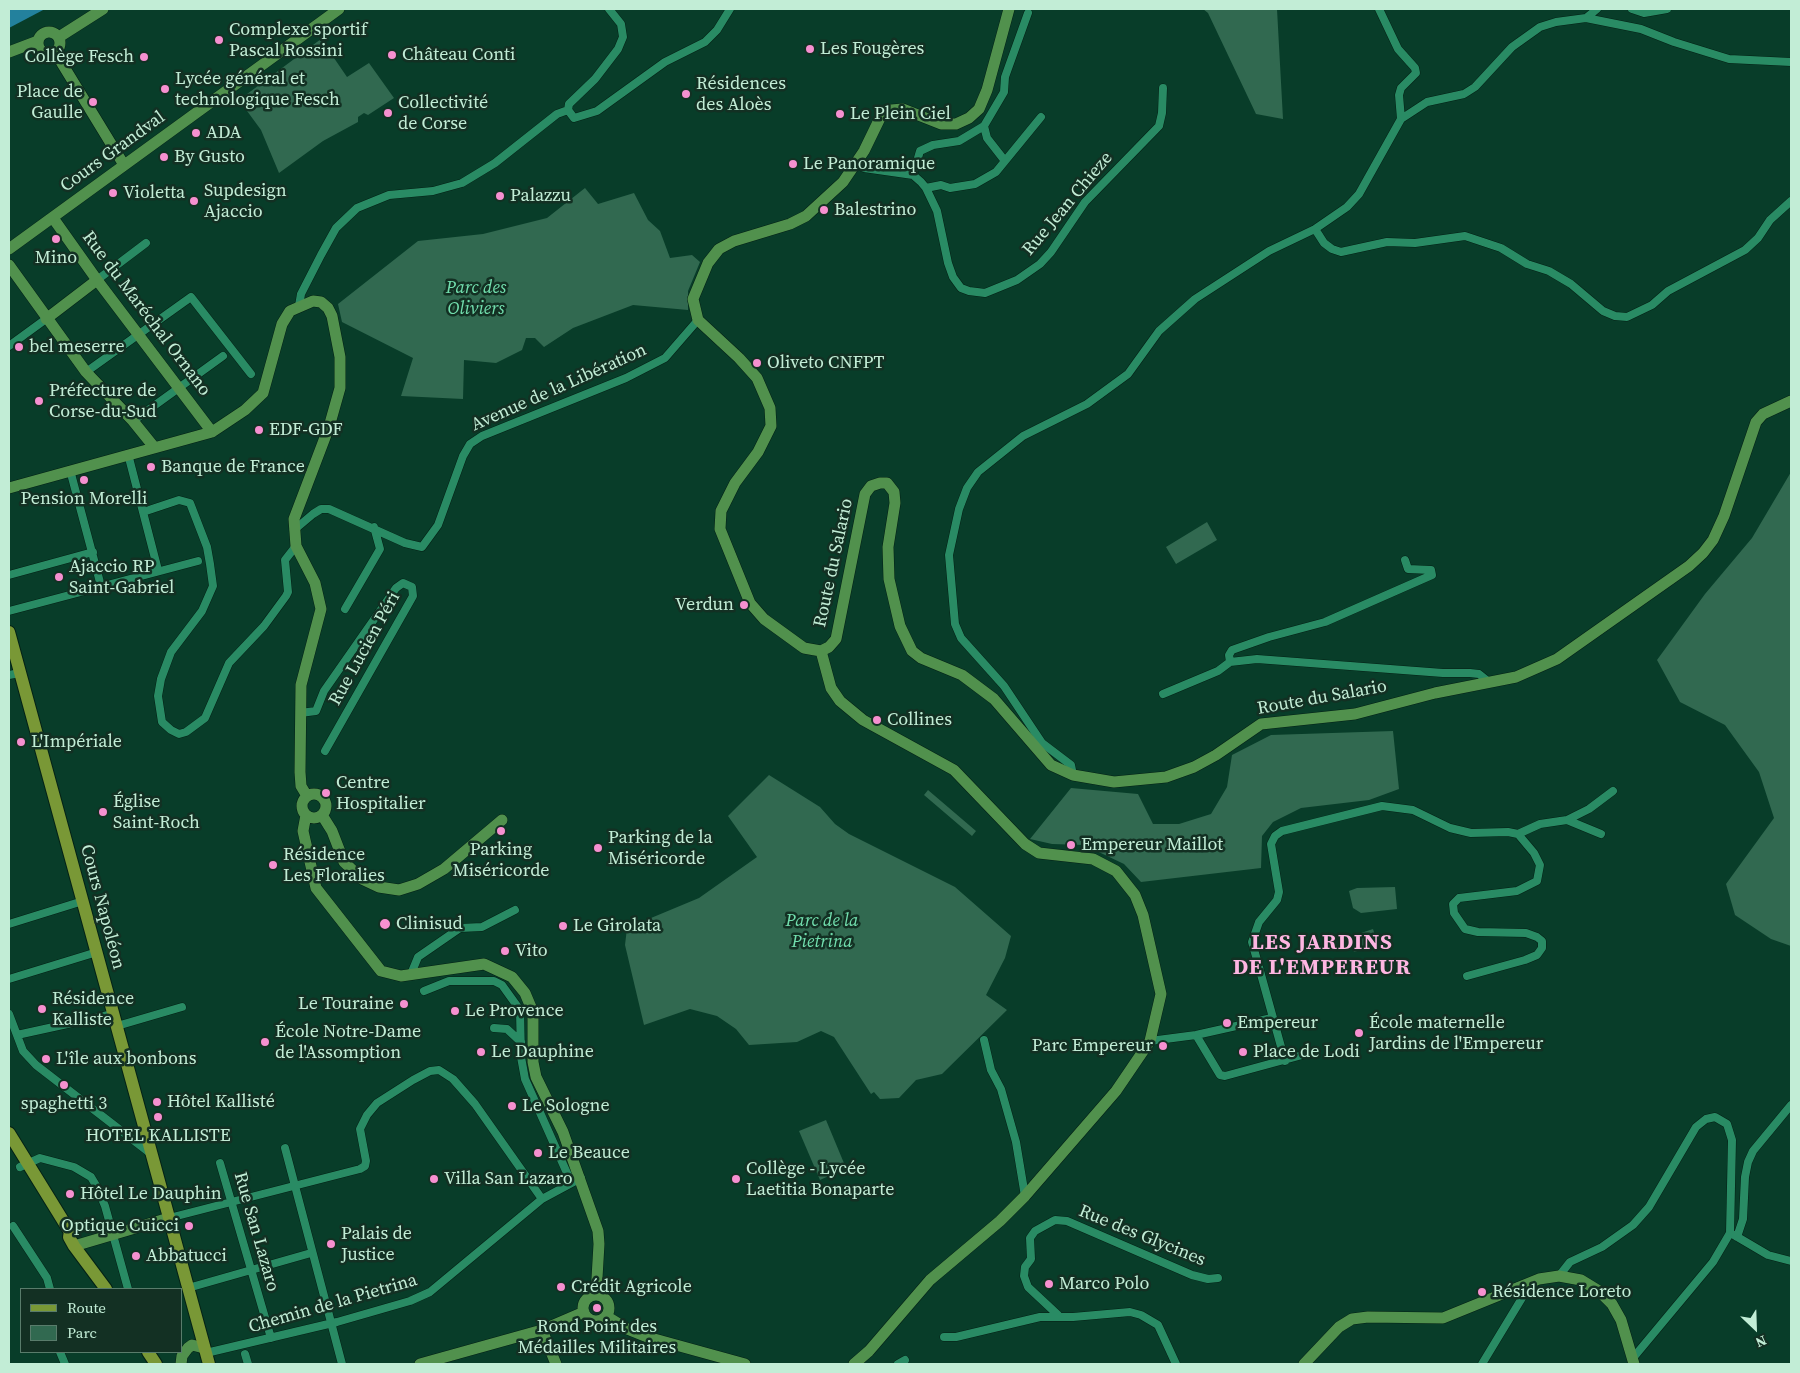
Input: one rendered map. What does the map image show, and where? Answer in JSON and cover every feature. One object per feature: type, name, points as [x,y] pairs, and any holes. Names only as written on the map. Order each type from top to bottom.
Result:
[{"type":"main road","points":[[59,37],[103,9]]},
{"type":"main road","name":"Cours Grandval","points":[[9,249],[339,9]]},
{"type":"main road","points":[[854,1364],[869,1351],[930,1280],[1000,1221],[1025,1196],[1116,1091],[1150,1041],[1160,1004],[1160,984],[1143,915],[1135,895],[1116,871],[1093,859],[1039,852],[1025,844],[967,781],[954,770],[863,720],[840,701],[832,688],[821,651],[804,648],[764,619],[750,603],[720,528],[721,511],[735,483],[758,452],[770,426],[770,408],[757,378],[739,358],[698,320],[693,299],[708,263],[719,249],[734,241],[790,224],[806,216],[843,182],[864,151],[874,126],[881,116],[891,110],[904,109],[941,124],[956,124],[969,118],[978,109],[987,90],[1009,9]]},
{"type":"main road","points":[[9,52],[38,40],[42,34],[49,32],[59,37]]},
{"type":"main road","points":[[55,52],[60,44],[59,37]]},
{"type":"main road","points":[[38,40],[39,48],[44,53],[55,52]]},
{"type":"main road","points":[[55,52],[124,165]]},
{"type":"main road","name":"Rue du Maréchal Ornano","points":[[53,218],[97,280],[140,334],[212,432]]},
{"type":"main road","points":[[9,264],[86,372],[154,446]]},
{"type":"main road","points":[[46,318],[97,280]]},
{"type":"main road","points":[[9,488],[154,446],[212,432],[246,410],[263,393],[282,324],[290,311],[313,301],[321,302],[328,308],[332,316],[342,376],[329,427],[294,519],[296,546],[315,583],[321,609],[301,685],[301,786],[306,796]]},
{"type":"main road","name":"Route du Salario","points":[[821,651],[829,647],[836,639],[865,494],[872,486],[887,483],[894,492],[895,502],[888,547],[889,579],[900,626],[909,646],[921,658],[962,675],[994,699],[1051,764],[1073,775],[1114,782],[1166,777],[1194,767],[1261,724],[1355,714],[1516,677],[1557,659],[1588,640],[1689,566],[1713,540],[1724,516],[1756,422],[1763,414],[1791,401]]},
{"type":"main road","name":"Cours Napoléon","points":[[9,632],[14,674],[83,902],[206,1355]]},
{"type":"main road","points":[[306,796],[318,794],[325,799],[326,808],[322,815],[316,818],[306,815]]},
{"type":"main road","points":[[306,796],[301,806],[306,815],[303,831],[312,876],[323,898],[381,971],[401,976],[484,964],[512,977],[525,992],[533,1012],[533,1062],[536,1077],[563,1132],[574,1176],[598,1231],[596,1295]]},
{"type":"main road","points":[[322,815],[332,830],[344,862],[362,879],[379,887],[399,890],[418,884],[444,869],[502,820]]},
{"type":"main road","points":[[9,1133],[24,1165],[63,1236],[71,1241],[85,1263],[89,1264],[105,1288]]},
{"type":"main road","points":[[9,1148],[24,1165]]},
{"type":"main road","points":[[71,1241],[112,1235],[169,1218]]},
{"type":"main road","points":[[85,1263],[84,1268],[96,1288]]},
{"type":"main road","points":[[1304,1364],[1340,1327],[1352,1319],[1368,1317],[1443,1318],[1519,1286],[1539,1279],[1559,1276],[1581,1280],[1599,1290],[1612,1304],[1621,1320],[1634,1361]]},
{"type":"main road","points":[[584,1312],[584,1305],[587,1299],[596,1295],[604,1297],[609,1304],[606,1316]]},
{"type":"main road","points":[[584,1312],[594,1320],[606,1316]]},
{"type":"main road","points":[[420,1364],[542,1330],[584,1312]]},
{"type":"main road","points":[[606,1316],[627,1329],[647,1336],[745,1364]]},
{"type":"main road","points":[[542,1330],[556,1364]]},
{"type":"main road","points":[[181,1364],[182,1356],[192,1345],[206,1355]]},
{"type":"main road","points":[[140,1353],[147,1364]]},
{"type":"main road","points":[[149,1353],[156,1364]]},
{"type":"street","points":[[609,9],[621,24],[623,37],[618,49],[595,79],[569,104],[568,110],[574,118],[597,111],[676,56],[705,42],[718,30],[730,9]]},
{"type":"street","points":[[1378,9],[1398,49],[1415,68],[1416,73],[1412,79],[1401,88],[1399,96],[1401,119]]},
{"type":"street","points":[[1586,18],[1597,9]]},
{"type":"street","points":[[1632,9],[1644,13],[1667,9]]},
{"type":"street","points":[[856,163],[864,168],[912,175],[920,151],[933,145],[959,141],[984,126],[1004,92],[1006,77],[1028,13]]},
{"type":"street","points":[[1073,775],[1071,764],[1042,742],[1004,686],[961,638],[955,624],[949,555],[959,509],[967,488],[978,472],[1023,436],[1087,404],[1128,374],[1159,331],[1195,299],[1269,251],[1315,229],[1347,207],[1359,194],[1401,119],[1428,102],[1464,94],[1475,87],[1512,47],[1540,27],[1586,18],[1642,28],[1674,42],[1729,59],[1791,62]]},
{"type":"street","name":"Rue Jean Chieze","points":[[912,175],[926,188],[937,211],[948,263],[961,288],[969,292],[986,293],[1001,288],[1017,280],[1040,264],[1051,252],[1085,202],[1158,126],[1162,113],[1163,88]]},
{"type":"street","points":[[299,306],[301,294],[336,228],[356,208],[389,195],[434,191],[462,183],[495,163],[558,114],[568,110]]},
{"type":"street","points":[[926,188],[940,185],[950,188],[975,184],[996,172],[1041,117]]},
{"type":"street","points":[[984,126],[987,138],[1005,161]]},
{"type":"street","points":[[1315,229],[1324,242],[1332,249],[1341,252],[1387,242],[1415,243],[1465,236],[1501,248],[1527,264],[1549,271],[1571,284],[1603,311],[1615,316],[1627,317],[1652,305],[1668,292],[1745,250],[1758,238],[1770,220],[1791,201]]},
{"type":"street","points":[[97,280],[146,243]]},
{"type":"street","points":[[86,372],[191,297],[251,374]]},
{"type":"street","points":[[9,346],[46,318]]},
{"type":"street","name":"Avenue de la Libération","points":[[374,527],[405,543],[422,547],[438,525],[463,456],[470,444],[482,436],[626,378],[665,358],[698,320]]},
{"type":"street","points":[[133,421],[223,356]]},
{"type":"street","points":[[128,454],[158,570]]},
{"type":"street","points":[[70,470],[101,586]]},
{"type":"street","points":[[143,512],[179,500],[190,503],[207,547],[212,586],[202,610],[171,652],[161,678],[158,696],[162,722],[179,734],[186,732],[205,718],[229,663],[264,626],[286,596],[288,592],[285,560],[296,546]]},
{"type":"street","points":[[294,530],[321,509],[329,508],[374,527],[380,549],[345,609]]},
{"type":"street","points":[[9,575],[93,552]]},
{"type":"street","points":[[1230,662],[1229,655],[1232,650],[1269,637],[1325,622],[1432,575],[1431,570],[1408,569],[1405,560]]},
{"type":"street","points":[[9,611],[158,570],[198,561]]},
{"type":"street","name":"Rue Lucien Péri","points":[[300,714],[316,711],[324,691],[396,588],[403,584],[412,587],[412,596],[325,751]]},
{"type":"street","points":[[1163,694],[1218,671],[1230,662],[1257,659],[1443,673],[1470,673],[1479,674],[1489,682]]},
{"type":"street","points":[[1285,1061],[1252,942],[1259,922],[1274,906],[1279,892],[1271,850],[1275,836],[1290,828],[1382,806],[1413,810],[1450,828],[1471,833],[1508,832],[1518,834],[1540,824],[1567,820],[1589,809],[1613,791]]},
{"type":"street","points":[[1567,820],[1601,834]]},
{"type":"street","points":[[1467,976],[1525,960],[1538,955],[1542,948],[1542,941],[1526,933],[1478,932],[1465,929],[1454,913],[1453,904],[1460,898],[1517,891],[1537,881],[1540,865],[1534,853],[1518,834]]},
{"type":"street","points":[[9,924],[83,902]]},
{"type":"street","points":[[411,974],[418,957],[460,928],[482,927],[515,910]]},
{"type":"street","points":[[9,980],[97,952]]},
{"type":"street","points":[[424,991],[449,981],[494,981],[502,985],[520,1010],[525,1079],[574,1176]]},
{"type":"street","points":[[16,1035],[182,1008]]},
{"type":"street","points":[[9,1014],[22,1051],[36,1065],[151,1154]]},
{"type":"street","points":[[1150,1041],[1196,1035],[1272,1018]]},
{"type":"street","points":[[494,1028],[507,1029],[521,1042]]},
{"type":"street","points":[[1196,1035],[1220,1075],[1225,1076],[1306,1054]]},
{"type":"street","points":[[984,1040],[991,1070],[1001,1089],[1016,1142],[1025,1196]]},
{"type":"street","points":[[169,1218],[293,1184],[360,1169],[365,1166],[360,1129],[367,1115],[377,1103],[413,1080],[430,1071],[439,1070],[453,1079],[475,1104],[542,1199]]},
{"type":"street","points":[[1634,1361],[1693,1283],[1713,1262],[1743,1219],[1744,1177],[1748,1162],[1753,1151],[1791,1106]]},
{"type":"street","points":[[1559,1276],[1570,1262],[1602,1247],[1633,1226],[1649,1207],[1696,1127],[1706,1119],[1715,1117],[1722,1120],[1730,1131],[1733,1235]]},
{"type":"street","points":[[284,1148],[342,1364]]},
{"type":"street","points":[[24,1165],[40,1158],[74,1167],[90,1177],[97,1187],[105,1206],[128,1288]]},
{"type":"street","name":"Rue San Lazaro","points":[[220,1163],[270,1338]]},
{"type":"street","name":"Chemin de la Pietrina","points":[[206,1355],[410,1301],[430,1292],[542,1199],[574,1176]]},
{"type":"street","name":"Rue des Glycines","points":[[1058,1316],[1028,1287],[1024,1276],[1025,1266],[1032,1259],[1030,1238],[1035,1231],[1056,1220],[1066,1221],[1192,1274],[1208,1279],[1218,1278]]},
{"type":"street","points":[[13,1226],[47,1278],[50,1288]]},
{"type":"street","points":[[1733,1235],[1768,1255],[1791,1261]]},
{"type":"street","points":[[188,1288],[311,1253]]},
{"type":"street","points":[[1482,1364],[1522,1298],[1519,1286]]},
{"type":"street","points":[[944,1337],[956,1337],[1040,1317],[1073,1317],[1120,1312],[1141,1315],[1158,1325],[1176,1364]]},
{"type":"street","points":[[245,1354],[248,1364]]},
{"type":"green space","points":[[1203,9],[1277,9],[1283,119],[1256,114],[1208,13]]},
{"type":"green space","points":[[321,39],[347,77],[369,63],[394,98],[368,115],[364,113],[358,117],[358,122],[323,141],[279,173],[261,130],[239,100]]},
{"type":"green space","name":"Parc des Oliviers","points":[[585,188],[598,204],[634,193],[648,220],[660,231],[670,258],[692,255],[700,262],[688,291],[688,310],[633,305],[573,328],[544,347],[535,338],[526,338],[522,350],[496,363],[464,360],[463,399],[401,396],[413,358],[342,322],[338,304],[418,241],[483,234],[547,218]]},
{"type":"green space","points":[[1791,472],[1791,946],[1771,939],[1735,915],[1726,884],[1774,818],[1759,772],[1725,725],[1680,702],[1657,660],[1705,594],[1752,538]]},
{"type":"green space","points":[[1207,522],[1217,540],[1176,564],[1166,547]]},
{"type":"green space","points":[[1393,731],[1399,789],[1369,800],[1301,808],[1273,822],[1262,836],[1261,868],[1141,882],[1124,864],[1084,845],[1052,844],[1030,839],[1071,788],[1138,794],[1153,824],[1179,824],[1211,814],[1227,787],[1232,755],[1271,735]]},
{"type":"green space","name":"Parc de la Pietrina","points":[[769,775],[820,807],[835,824],[849,834],[955,887],[1011,936],[1005,958],[986,995],[1007,1010],[942,1074],[916,1080],[899,1098],[880,1099],[874,1092],[871,1094],[834,1037],[821,1031],[797,1042],[749,1045],[736,1029],[717,1016],[690,1009],[644,1025],[625,945],[627,928],[699,898],[757,857],[728,816]]},
{"type":"green space","points":[[928,790],[976,831],[972,836],[924,795]]},
{"type":"green space","points":[[1395,887],[1397,909],[1361,913],[1353,908],[1349,891],[1357,888]]},
{"type":"green space","points":[[1373,929],[1378,945],[1354,952],[1349,937]]},
{"type":"green space","points":[[826,1120],[846,1168],[820,1180],[799,1131]]},
{"type":"water","points":[[9,9],[45,9],[9,28]]},
{"type":"place","name":"Complexe sportif Pascal Rossini","points":[[219,40]]},
{"type":"place","name":"Les Fougères","points":[[810,49]]},
{"type":"place","name":"Château Conti","points":[[392,55]]},
{"type":"place","name":"Collège Fesch","points":[[144,57]]},
{"type":"place","name":"Lycée général et technologique Fesch","points":[[165,89]]},
{"type":"place","name":"Résidences des Aloès","points":[[686,94]]},
{"type":"place","name":"Place de Gaulle","points":[[93,102]]},
{"type":"place","name":"Collectivité de Corse","points":[[388,113]]},
{"type":"place","name":"Le Plein Ciel","points":[[840,114]]},
{"type":"place","name":"ADA","points":[[196,133]]},
{"type":"place","name":"By Gusto","points":[[164,157]]},
{"type":"place","name":"Le Panoramique","points":[[793,164]]},
{"type":"place","name":"Violetta","points":[[113,193]]},
{"type":"place","name":"Palazzu","points":[[500,196]]},
{"type":"place","name":"Supdesign Ajaccio","points":[[194,201]]},
{"type":"place","name":"Balestrino","points":[[824,210]]},
{"type":"place","name":"Mino","points":[[56,239]]},
{"type":"place","name":"bel meserre","points":[[19,347]]},
{"type":"place","name":"Oliveto CNFPT","points":[[757,363]]},
{"type":"place","name":"Préfecture de Corse-du-Sud","points":[[39,401]]},
{"type":"place","name":"EDF-GDF","points":[[259,430]]},
{"type":"place","name":"Banque de France","points":[[151,467]]},
{"type":"place","name":"Pension Morelli","points":[[84,480]]},
{"type":"place","name":"Ajaccio RP Saint-Gabriel","points":[[59,577]]},
{"type":"place","name":"Verdun","points":[[744,605]]},
{"type":"place","name":"Collines","points":[[877,720]]},
{"type":"place","name":"L'Impériale","points":[[21,742]]},
{"type":"place","name":"Centre Hospitalier","points":[[326,793]]},
{"type":"place","name":"Église Saint-Roch","points":[[103,812]]},
{"type":"place","name":"Parking Miséricorde","points":[[501,831]]},
{"type":"place","name":"Empereur Maillot","points":[[1071,845]]},
{"type":"place","name":"Parking de la Miséricorde","points":[[598,848]]},
{"type":"place","name":"Résidence Les Floralies","points":[[273,865]]},
{"type":"place","name":"Clinisud","points":[[385,924]]},
{"type":"place","name":"Le Girolata","points":[[563,926]]},
{"type":"place","name":"Vito","points":[[505,951]]},
{"type":"place","name":"Le Touraine","points":[[404,1004]]},
{"type":"place","name":"Résidence Kalliste","points":[[42,1009]]},
{"type":"place","name":"Le Provence","points":[[455,1011]]},
{"type":"place","name":"Empereur","points":[[1227,1023]]},
{"type":"place","name":"École maternelle Jardins de l'Empereur","points":[[1359,1033]]},
{"type":"place","name":"École Notre-Dame de l'Assomption","points":[[265,1042]]},
{"type":"place","name":"Parc Empereur","points":[[1163,1046]]},
{"type":"place","name":"Le Dauphine","points":[[481,1052]]},
{"type":"place","name":"Place de Lodi","points":[[1243,1052]]},
{"type":"place","name":"L'île aux bonbons","points":[[46,1059]]},
{"type":"place","name":"spaghetti 3","points":[[64,1085]]},
{"type":"place","name":"Hôtel Kallisté","points":[[157,1102]]},
{"type":"place","name":"Le Sologne","points":[[512,1106]]},
{"type":"place","name":"HOTEL KALLISTE","points":[[158,1117]]},
{"type":"place","name":"Le Beauce","points":[[538,1153]]},
{"type":"place","name":"Villa San Lazaro","points":[[434,1179]]},
{"type":"place","name":"Collège - Lycée Laetitia Bonaparte","points":[[736,1179]]},
{"type":"place","name":"Hôtel Le Dauphin","points":[[70,1194]]},
{"type":"place","name":"Optique Cuicci","points":[[189,1226]]},
{"type":"place","name":"Palais de Justice","points":[[331,1244]]},
{"type":"place","name":"Abbatucci","points":[[136,1256]]},
{"type":"place","name":"Marco Polo","points":[[1049,1284]]},
{"type":"place","name":"Crédit Agricole","points":[[561,1287]]},
{"type":"place","name":"Résidence Loreto","points":[[1482,1292]]},
{"type":"place","name":"Rond Point des Médailles Militaires","points":[[597,1308]]},
{"type":"district","name":"LES JARDINS DE L'EMPEREUR","points":[[1322,956]]}]
